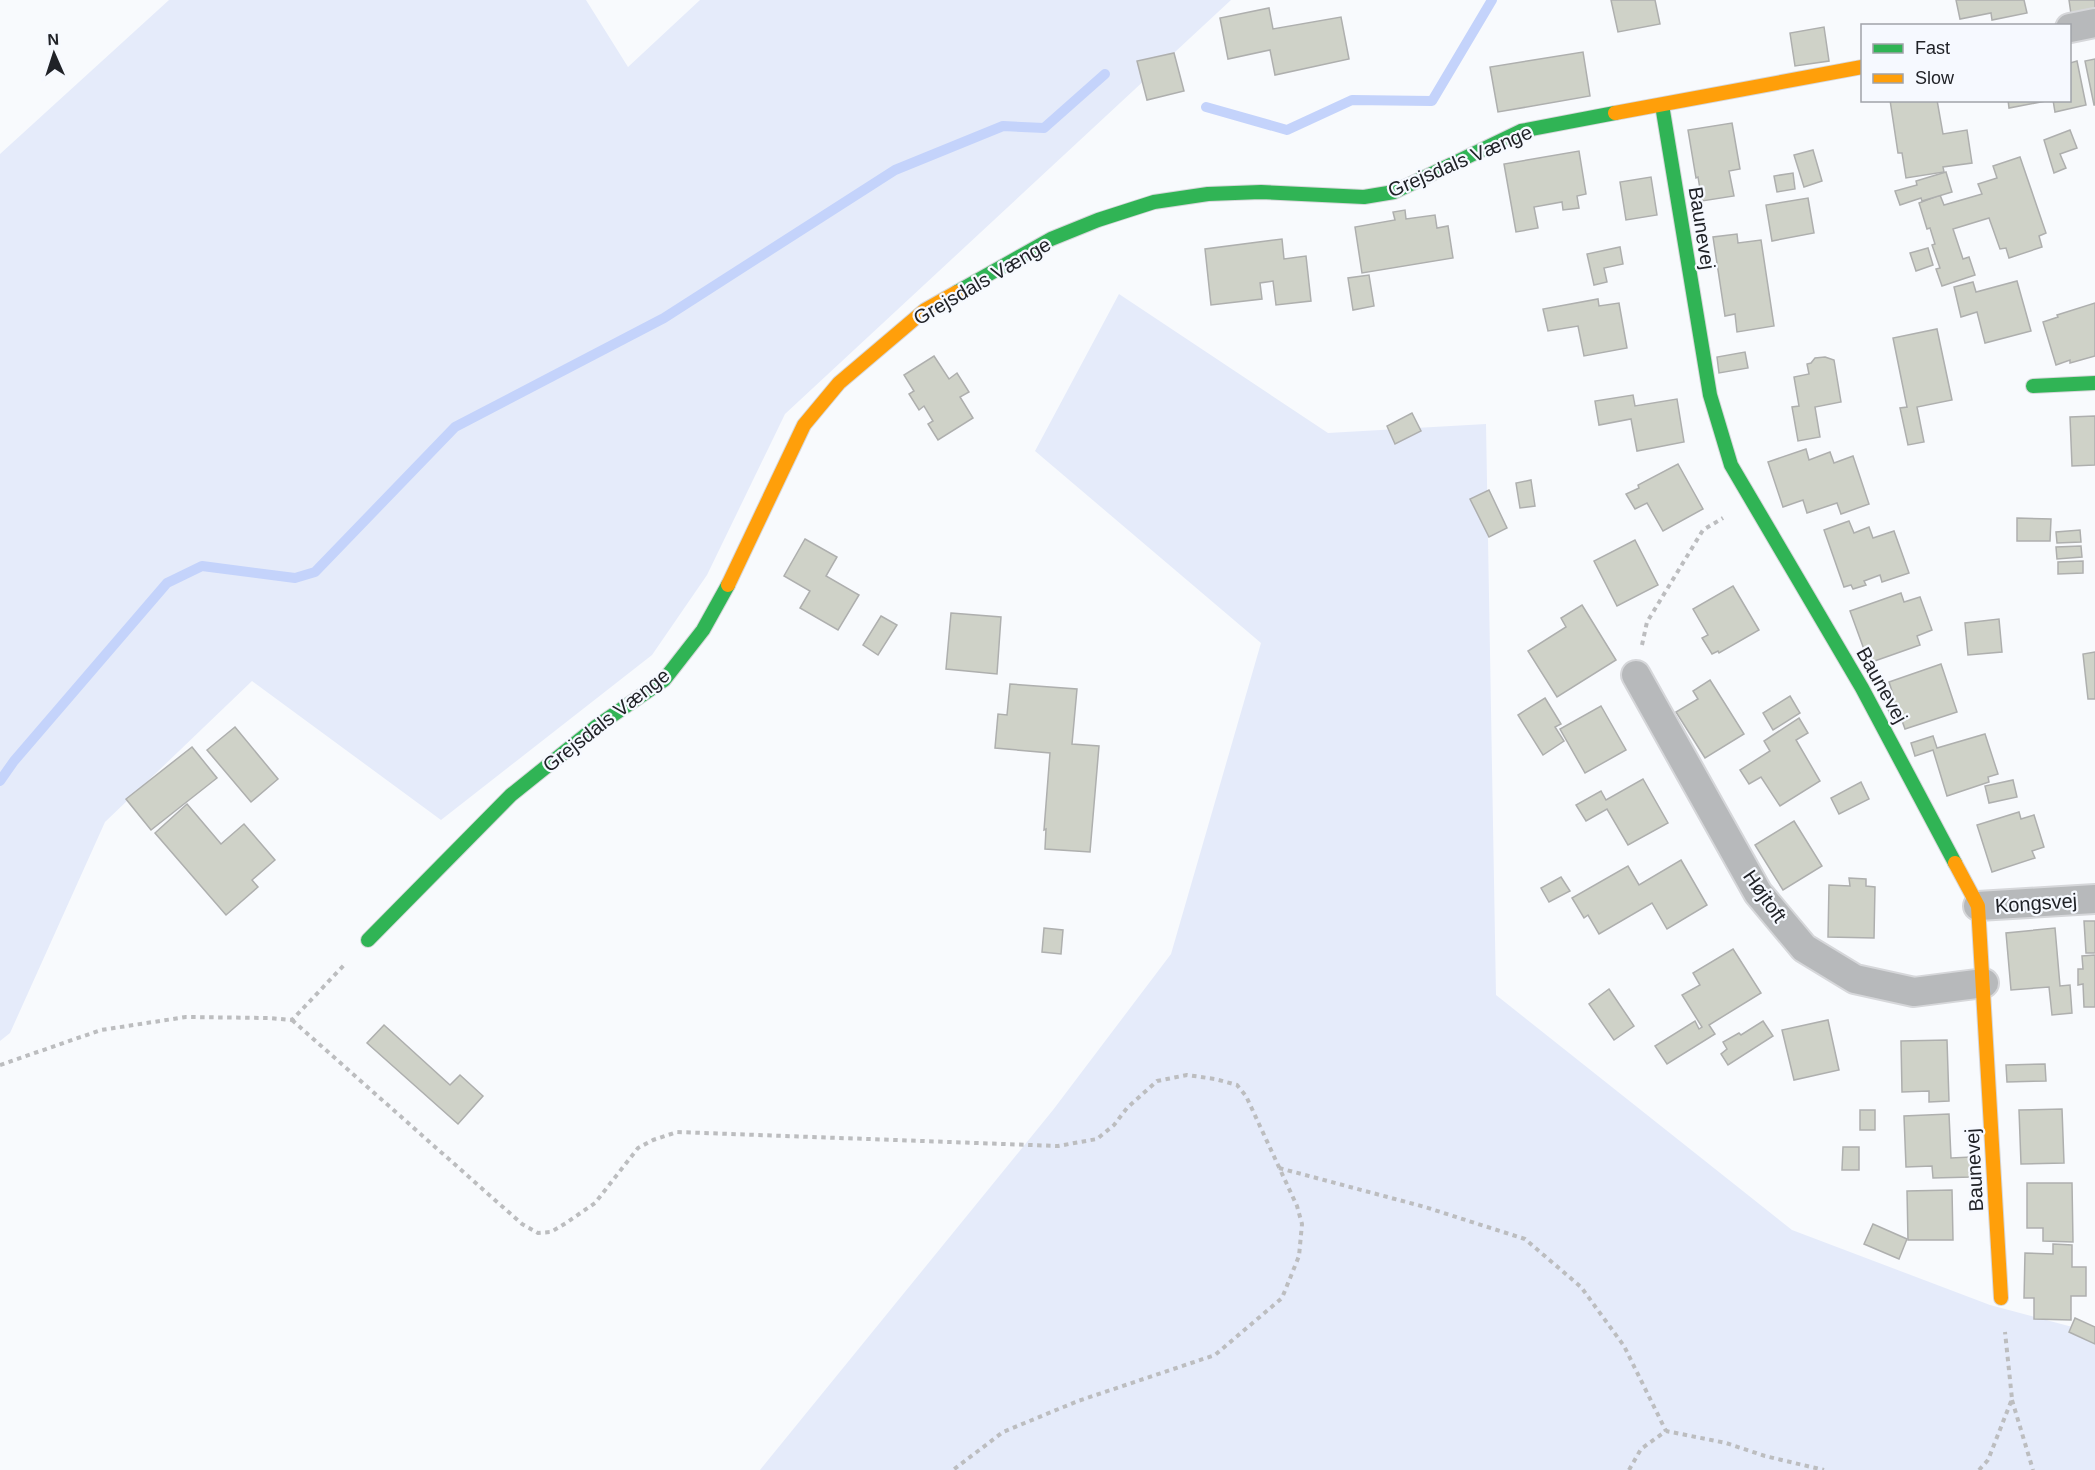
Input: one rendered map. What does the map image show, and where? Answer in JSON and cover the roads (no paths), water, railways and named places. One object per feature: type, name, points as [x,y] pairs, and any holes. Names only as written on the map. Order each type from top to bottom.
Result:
[{"type":"street","points":[[2071,28],[2095,23]]},
{"type":"street","name":"Grejsdals Vænge","points":[[368,940],[511,795],[597,726],[664,680],[709,620],[735,573],[804,425],[838,382],[925,310],[1051,239],[1098,220],[1154,202],[1208,194],[1261,192],[1364,197],[1394,192],[1521,131],[1861,67]]},
{"type":"street","name":"Baunevej","points":[[1662,105],[1710,394],[1731,465],[1862,688],[1978,906],[2001,1298]]},
{"type":"street","points":[[2033,386],[2095,382]]},
{"type":"street","name":"Højtoft","points":[[1636,675],[1758,893],[1804,948],[1855,979],[1914,992],[1984,983]]},
{"type":"street","name":"Kongsvej","points":[[1978,906],[2095,899]]},
{"type":"waterway","points":[[1206,107],[1287,130],[1352,100],[1432,101],[1492,0]]},
{"type":"waterway","points":[[0,781],[14,761],[167,583],[202,566],[295,578],[315,572],[455,427],[664,318],[895,170],[1003,126],[1044,128],[1105,74]]}]
